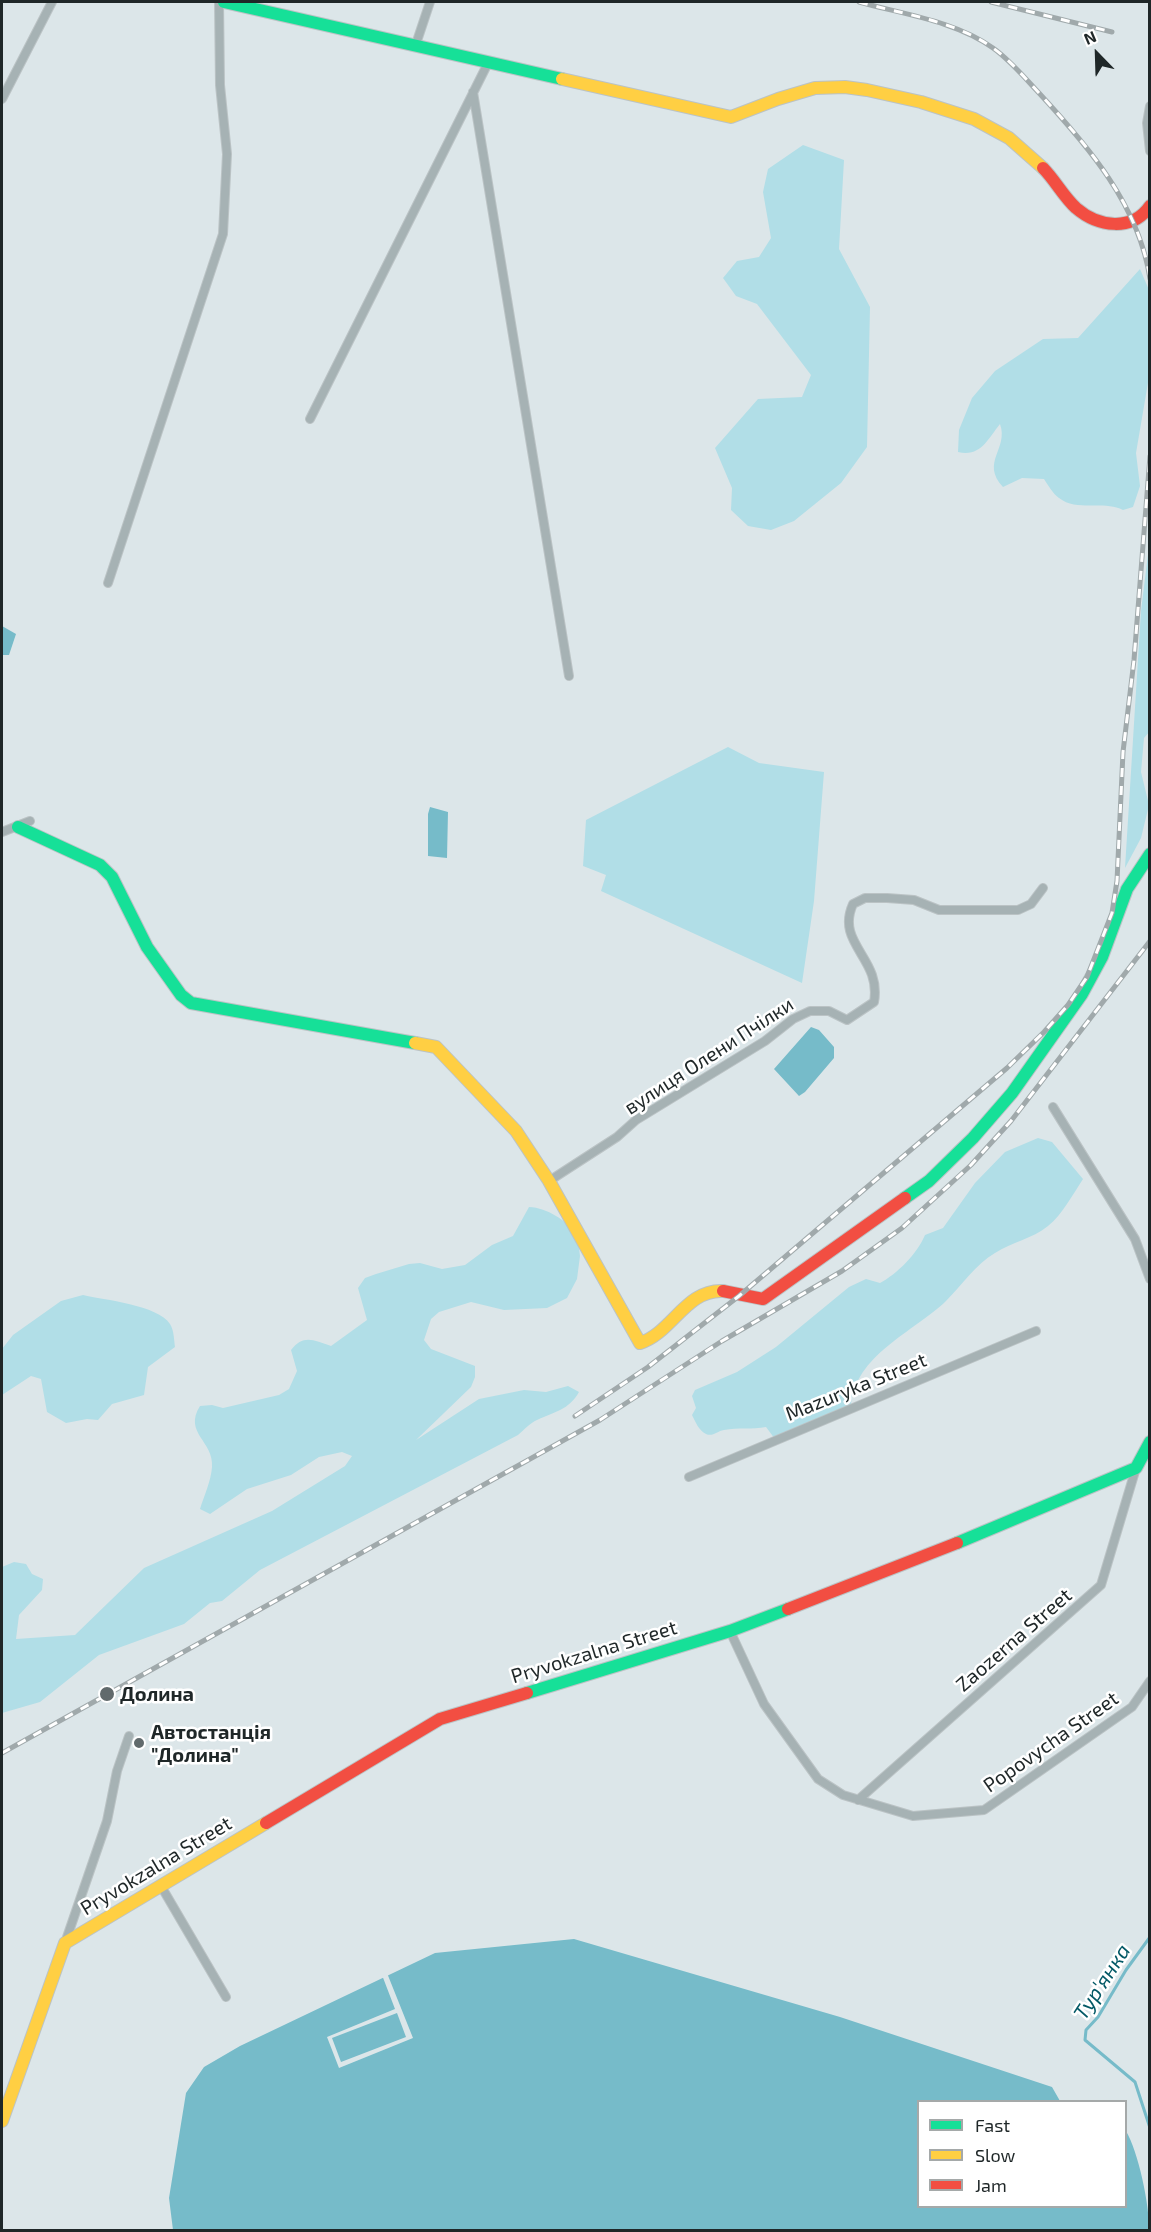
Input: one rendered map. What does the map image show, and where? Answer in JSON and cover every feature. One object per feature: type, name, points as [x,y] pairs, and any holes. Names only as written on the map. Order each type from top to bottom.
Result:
[{"type":"street","points":[[2,99],[52,2]]},
{"type":"street","points":[[108,583],[223,234],[226,154],[220,85],[219,2]]},
{"type":"street","points":[[224,2],[731,117],[790,96],[825,87],[848,86],[968,115],[988,124],[1008,137],[1048,173],[1073,205],[1101,223],[1115,225],[1134,221],[1148,211]]},
{"type":"street","points":[[416,44],[430,2]]},
{"type":"street","points":[[310,419],[489,61]]},
{"type":"street","points":[[473,92],[569,676]]},
{"type":"street","points":[[1149,106],[1147,123],[1149,151]]},
{"type":"street","points":[[2,832],[30,821]]},
{"type":"street","points":[[18,827],[99,865],[112,877],[147,947],[180,995],[191,1003],[436,1047],[516,1131],[549,1180],[640,1343],[651,1342],[682,1308],[714,1291],[728,1292],[751,1300],[763,1299],[929,1181],[973,1138],[1012,1094],[1082,994],[1102,957],[1127,889],[1149,854]]},
{"type":"street","name":"вулиця Олени Пчілки","points":[[549,1180],[617,1137],[636,1120],[765,1041],[793,1019],[810,1011],[829,1011],[847,1020],[874,1002],[877,986],[868,963],[849,934],[846,918],[853,904],[865,898],[886,898],[914,900],[939,910],[1018,910],[1031,904],[1043,888]]},
{"type":"street","points":[[1053,1107],[1135,1239],[1149,1279]]},
{"type":"street","name":"Mazuryka Street","points":[[689,1477],[706,1467],[1036,1331]]},
{"type":"street","points":[[1136,1468],[1149,1442]]},
{"type":"street","name":"Pryvokzalna Street","points":[[65,1943],[440,1719],[730,1631],[1136,1468]]},
{"type":"street","name":"Zaozerna Street","points":[[858,1800],[1101,1585],[1136,1468]]},
{"type":"street","name":"Popovycha Street","points":[[730,1631],[764,1704],[818,1779],[843,1795],[913,1816],[984,1810],[1132,1707],[1149,1681]]},
{"type":"street","points":[[2,2121],[107,1821],[117,1771],[129,1736]]},
{"type":"street","points":[[161,1886],[226,1997]]},
{"type":"shaded area","points":[[803,145],[844,160],[839,249],[870,307],[867,447],[841,483],[794,521],[771,530],[748,526],[731,510],[732,488],[715,448],[758,399],[802,397],[811,375],[757,304],[736,296],[723,278],[737,261],[759,257],[771,238],[763,192],[768,169]]},
{"type":"shaded area","points":[[1140,269],[1149,290],[1150,371],[1136,453],[1140,486],[1133,507],[1123,510],[1115,507],[1066,502],[1055,494],[1044,479],[1022,478],[1003,487],[994,470],[1001,441],[1000,424],[978,450],[958,452],[959,430],[972,398],[995,371],[1043,339],[1078,338]]},
{"type":"shaded area","points":[[1149,546],[1150,731],[1144,738],[1141,772],[1149,805],[1141,838],[1125,868],[1141,611]]},
{"type":"shaded area","points":[[2,626],[16,634],[9,655],[2,655]]},
{"type":"shaded area","points":[[728,747],[759,763],[824,772],[814,901],[802,983],[601,891],[606,875],[583,866],[586,820]]},
{"type":"shaded area","points":[[430,807],[448,812],[447,858],[428,856]]},
{"type":"shaded area","points":[[811,1027],[819,1030],[834,1047],[834,1058],[799,1096],[774,1069]]},
{"type":"shaded area","points":[[1038,1138],[1052,1142],[1083,1179],[1067,1204],[1058,1216],[1042,1230],[988,1258],[946,1301],[874,1359],[863,1373],[855,1389],[851,1407],[775,1439],[766,1427],[729,1429],[711,1435],[701,1431],[692,1415],[696,1408],[692,1396],[695,1390],[737,1372],[776,1347],[849,1287],[866,1279],[880,1283],[893,1274],[912,1256],[925,1235],[943,1228],[975,1183],[1005,1152]]},
{"type":"shaded area","points":[[529,1207],[556,1216],[577,1234],[580,1256],[577,1279],[567,1298],[547,1308],[504,1310],[471,1302],[439,1312],[431,1319],[424,1340],[431,1349],[475,1366],[475,1377],[471,1387],[416,1440],[479,1399],[524,1390],[546,1392],[568,1386],[579,1392],[571,1403],[561,1410],[534,1421],[518,1435],[260,1570],[222,1601],[210,1603],[184,1624],[99,1655],[40,1702],[2,1713],[2,1567],[14,1562],[26,1564],[32,1574],[43,1579],[42,1590],[19,1615],[16,1639],[75,1635],[144,1568],[272,1511],[345,1466],[352,1456],[342,1452],[319,1457],[291,1475],[247,1489],[210,1514],[200,1509],[212,1467],[209,1450],[197,1430],[196,1415],[200,1406],[212,1405],[223,1408],[279,1395],[289,1389],[297,1371],[291,1350],[295,1345],[309,1340],[331,1346],[367,1320],[358,1288],[365,1278],[409,1264],[420,1263],[442,1269],[465,1265],[492,1245],[513,1236]]},
{"type":"shaded area","points":[[83,1295],[130,1304],[154,1312],[170,1324],[175,1347],[148,1367],[144,1395],[112,1404],[98,1420],[87,1419],[66,1423],[47,1412],[41,1379],[31,1376],[2,1395],[2,1349],[13,1335],[61,1301]]},
{"type":"shaded area","points":[[574,1939],[840,2017],[1052,2087],[1059,2100],[917,2100],[917,2208],[1127,2208],[1127,2133],[1142,2179],[1148,2207],[1149,2230],[173,2230],[169,2198],[186,2093],[204,2067],[240,2046],[435,1953]]},
{"type":"pier","points":[[387,1973],[413,2038],[339,2068],[327,2037],[395,2009],[382,1975]],"holes":[[[397,2013],[406,2037],[341,2062],[332,2038]]]},
{"type":"waterway","name":"Тур'янка","points":[[1150,1937],[1126,1970],[1098,2017],[1086,2030],[1085,2040],[1135,2082],[1150,2128]]},
{"type":"railway","points":[[859,2],[928,19],[963,31],[993,48],[1011,63],[1075,134],[1109,178],[1135,226],[1150,279]]},
{"type":"railway","points":[[991,2],[1112,32]]},
{"type":"railway","points":[[575,1416],[648,1367],[739,1296],[1007,1068],[1068,1005],[1087,977],[1112,913],[1117,881],[1123,752],[1134,660],[1150,456]]},
{"type":"railway","points":[[2,1753],[600,1420],[722,1341],[842,1271],[902,1228],[971,1165],[1011,1121],[1150,941]]},
{"type":"traffic: fast","points":[[224,2],[562,79]]},
{"type":"traffic: fast","points":[[18,827],[100,865],[112,877],[147,947],[181,995],[191,1003],[415,1043]]},
{"type":"traffic: fast","points":[[905,1198],[929,1181],[973,1138],[1012,1093],[1082,994],[1102,957],[1127,889],[1150,854]]},
{"type":"traffic: fast","points":[[957,1543],[1136,1468],[1150,1442]]},
{"type":"traffic: fast","points":[[527,1693],[730,1631],[788,1609]]},
{"type":"traffic: slow","points":[[562,79],[731,117],[815,88],[845,87],[867,90],[921,102],[974,119],[1009,138],[1043,168]]},
{"type":"traffic: slow","points":[[415,1043],[436,1047],[516,1131],[549,1181],[640,1343],[651,1338],[699,1297],[710,1292],[723,1291]]},
{"type":"traffic: slow","points":[[2,2121],[65,1943],[266,1823]]},
{"type":"traffic: jam","points":[[1043,168],[1076,208],[1104,223],[1115,224],[1134,220],[1150,206]]},
{"type":"traffic: jam","points":[[723,1291],[763,1299],[905,1198]]},
{"type":"traffic: jam","points":[[788,1609],[957,1543]]},
{"type":"traffic: jam","points":[[266,1823],[440,1719],[527,1693]]},
{"type":"place","name":"Долина","points":[[107,1694]]},
{"type":"place","name":"Автостанція \"Долина\"","points":[[139,1743]]}]
